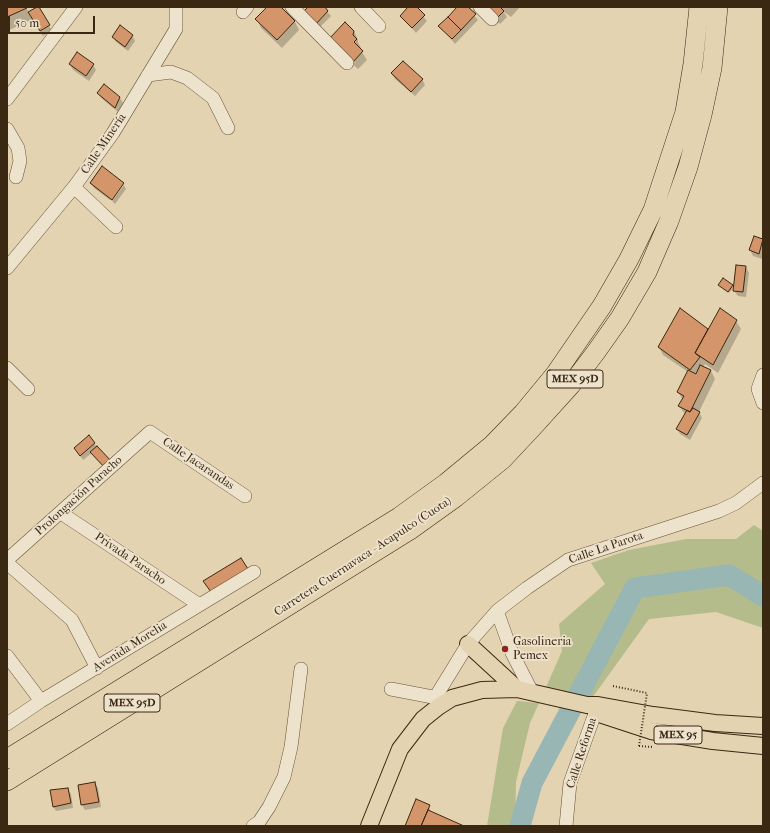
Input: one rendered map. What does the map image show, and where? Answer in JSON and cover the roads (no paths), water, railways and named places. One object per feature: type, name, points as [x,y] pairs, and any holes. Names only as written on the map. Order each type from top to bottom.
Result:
[{"type":"highway","name":"Carretera Cuernavaca - Acapulco (Cuota)","points":[[7,759],[399,517],[446,483],[492,445],[524,413],[556,372],[602,306],[629,259],[653,210],[684,112],[693,64],[699,7]]},
{"type":"highway","name":"Carretera Cuernavaca - Acapulco (Cuota)","points":[[7,780],[410,530],[456,497],[503,458],[533,427],[571,384],[596,352],[620,318],[647,272],[669,221],[688,167],[702,115],[712,68],[718,7]]},
{"type":"main road","points":[[468,644],[530,692]]},
{"type":"main road","name":"MEX 95","points":[[369,826],[400,749],[423,719],[438,703],[482,690],[530,692],[590,706],[653,716],[715,723],[763,726]]},
{"type":"main road","name":"MEX 95","points":[[590,706],[651,731],[713,741],[763,746]]},
{"type":"street","points":[[7,99],[76,7]]},
{"type":"street","name":"Calle Minería","points":[[7,268],[74,187],[113,133],[176,29],[176,7]]},
{"type":"street","points":[[292,7],[347,63]]},
{"type":"street","points":[[361,7],[379,26]]},
{"type":"street","points":[[480,7],[492,19]]},
{"type":"street","points":[[148,75],[171,72],[187,78],[213,98],[228,128]]},
{"type":"street","points":[[7,129],[18,148],[20,161],[16,177]]},
{"type":"street","points":[[74,187],[116,227]]},
{"type":"street","points":[[7,368],[28,389]]},
{"type":"street","points":[[763,375],[758,389],[763,402]]},
{"type":"street","name":"Calle Jacarandas","points":[[150,432],[245,496]]},
{"type":"street","name":"Prolongación Paracho","points":[[7,562],[150,432]]},
{"type":"street","name":"Calle La Parota","points":[[438,703],[438,693],[468,644],[497,611],[568,560],[719,511],[736,503],[763,483]]},
{"type":"street","name":"Privada Paracho","points":[[61,513],[198,604]]},
{"type":"street","points":[[7,562],[72,620],[97,668]]},
{"type":"street","name":"Avenida Morelia","points":[[7,724],[41,701],[97,668],[198,604],[254,572]]},
{"type":"street","points":[[497,611],[512,653],[530,692]]},
{"type":"street","points":[[7,656],[41,701]]},
{"type":"street","points":[[253,826],[259,822],[269,807],[284,777],[290,747],[301,669]]},
{"type":"street","points":[[391,689],[438,703]]},
{"type":"street","name":"Calle Reforma","points":[[566,826],[570,783],[590,706]]},
{"type":"waterway","points":[[520,826],[532,783],[635,588],[729,575],[763,596]]},
{"type":"place","name":"Gasolineria Pemex","points":[[505,649]]}]
